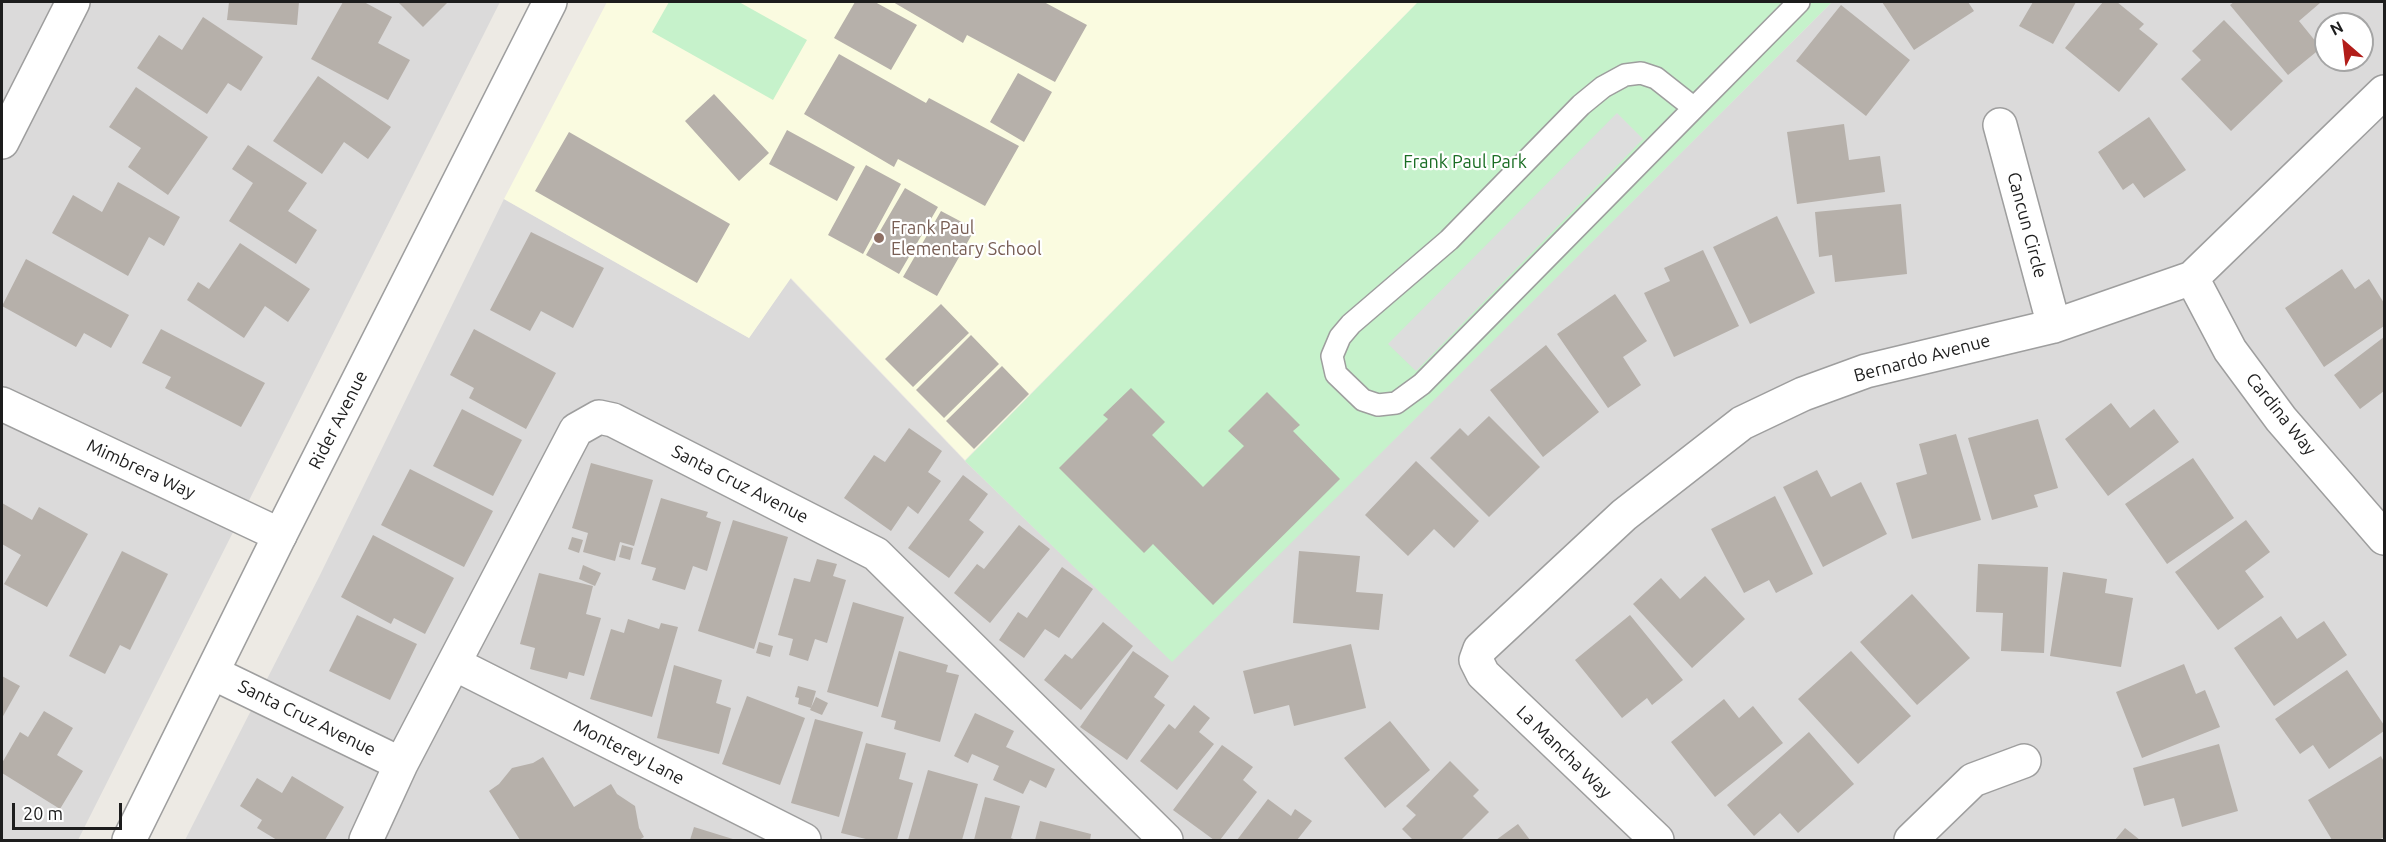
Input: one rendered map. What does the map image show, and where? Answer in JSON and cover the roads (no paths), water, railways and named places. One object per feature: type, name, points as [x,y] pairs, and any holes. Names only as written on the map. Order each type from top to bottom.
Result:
[{"type":"street","points":[[2,142],[73,2]]},
{"type":"street","name":"Rider Avenue","points":[[129,840],[280,535],[550,2]]},
{"type":"street","name":"Bernardo Avenue","points":[[1476,660],[1480,649],[1624,515],[1742,423],[1803,394],[1866,371],[2054,326],[2192,278],[2385,92]]},
{"type":"street","name":"Cancun Circle","points":[[2000,125],[2054,326]]},
{"type":"street","name":"Cardina Way","points":[[2192,278],[2230,350],[2281,419],[2385,538]]},
{"type":"street","name":"Mimbrera Way","points":[[2,405],[280,535]]},
{"type":"street","name":"Santa Cruz Avenue","points":[[366,840],[401,764],[576,430],[599,417],[613,420],[876,554],[1166,840]]},
{"type":"street","name":"La Mancha Way","points":[[1476,660],[1483,674],[1657,840]]},
{"type":"street","name":"Monterey Lane","points":[[454,664],[804,840]]},
{"type":"street","name":"Santa Cruz Avenue","points":[[213,673],[401,764]]},
{"type":"street","points":[[1911,840],[1973,780],[2024,761]]},
{"type":"lane","points":[[1694,108],[1656,78],[1641,73],[1625,75],[1603,87],[1581,105],[1449,240],[1373,302],[1340,337],[1332,356],[1336,374],[1363,400],[1378,405],[1396,403],[1422,384],[1799,2]]},
{"type":"place","name":"Frank Paul Elementary School","points":[[879,238]]},
{"type":"park label","name":"Frank Paul Park","points":[[1465,162]]}]
